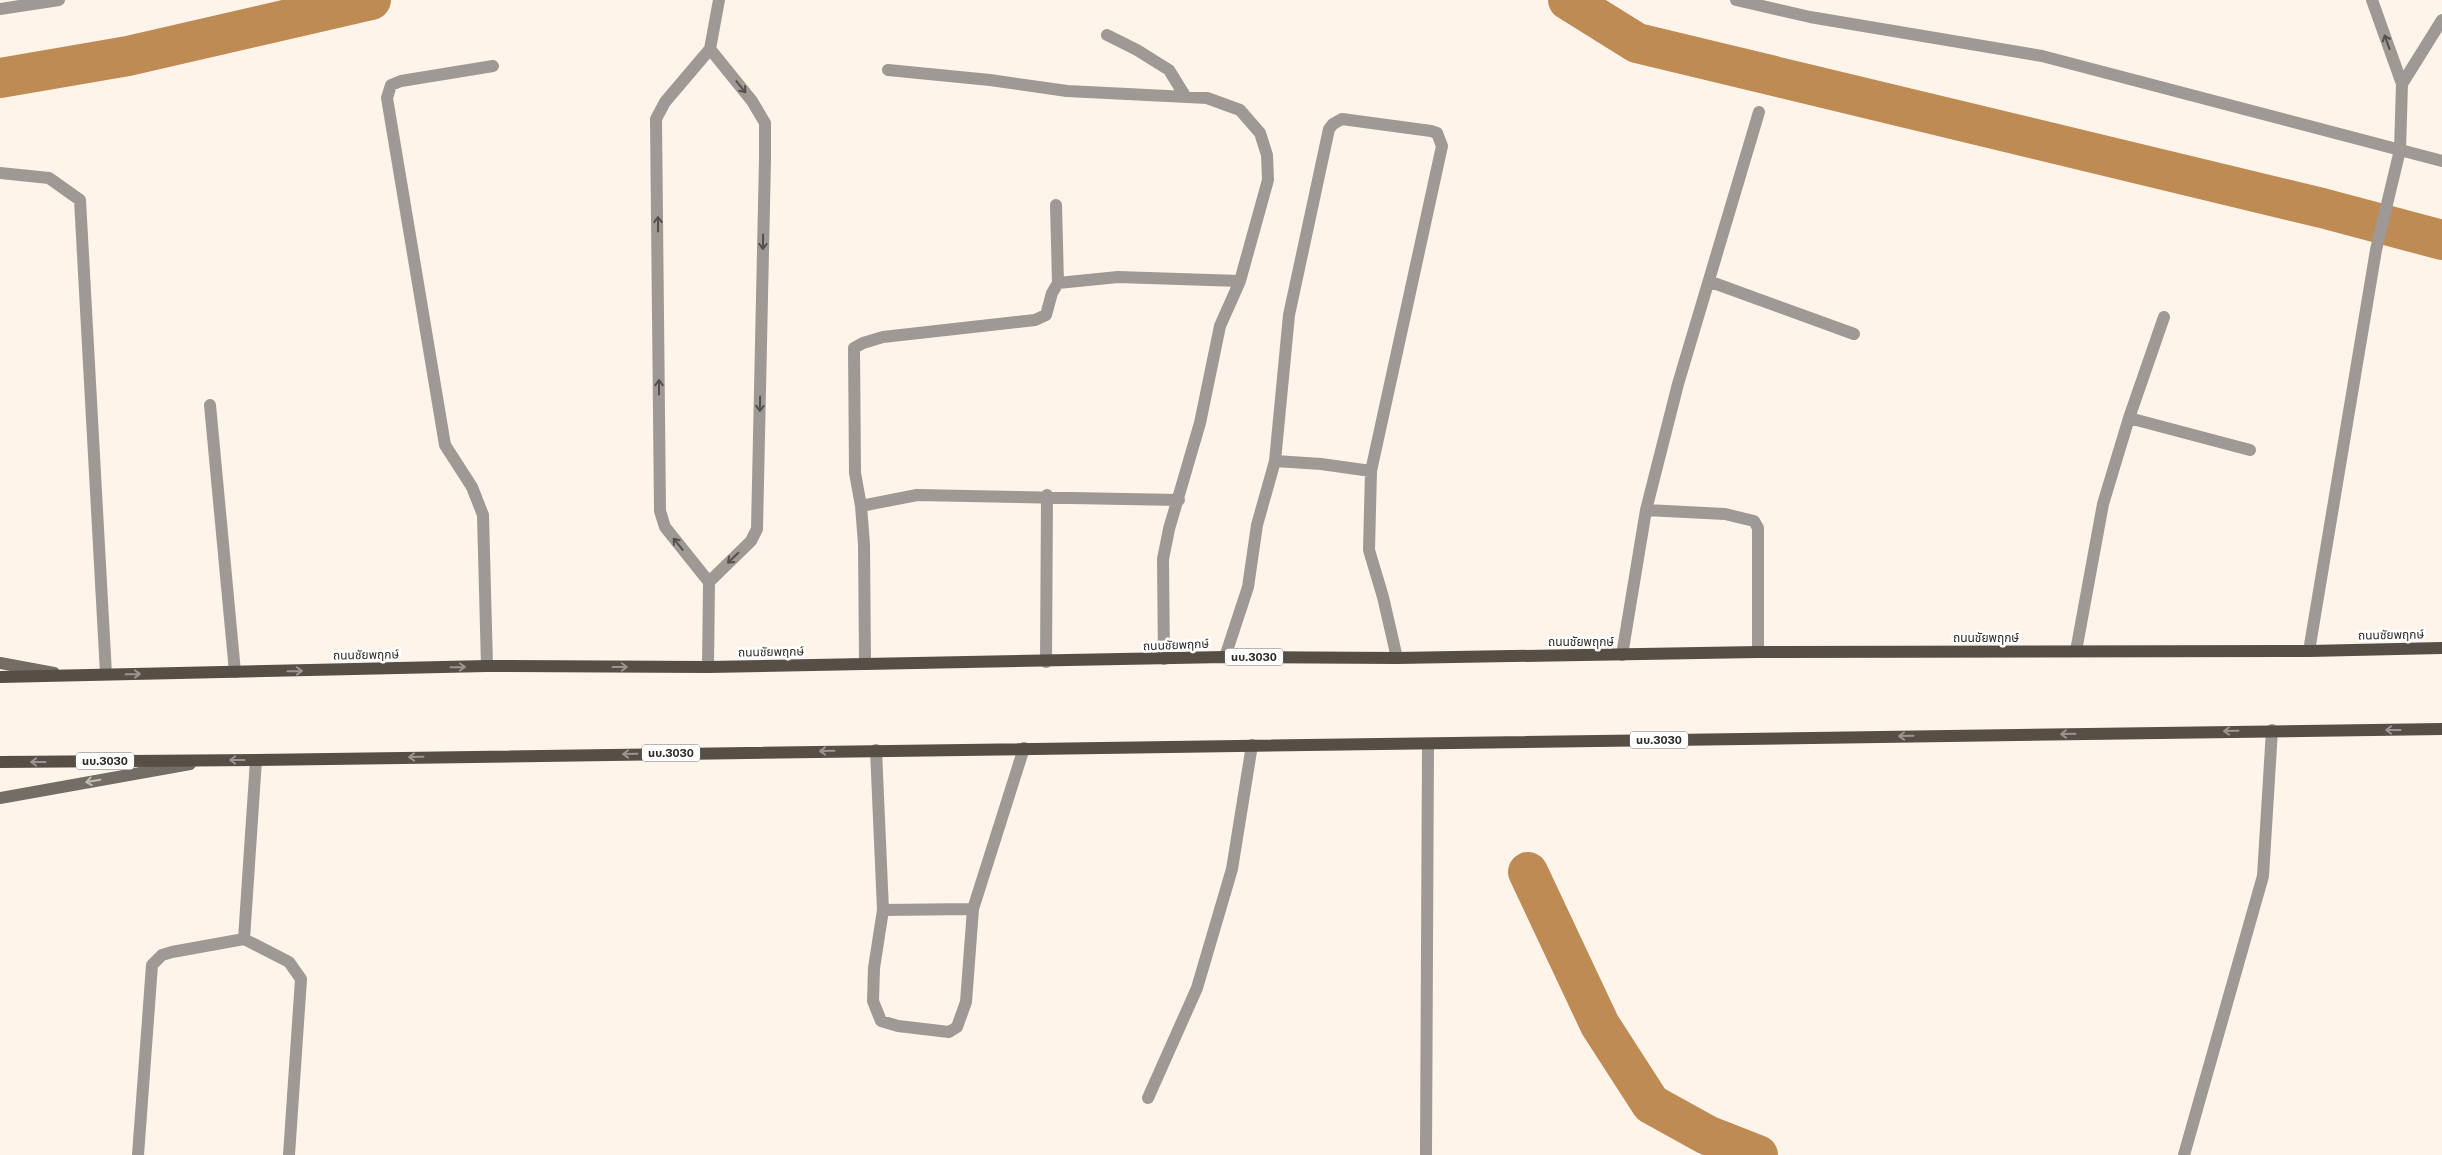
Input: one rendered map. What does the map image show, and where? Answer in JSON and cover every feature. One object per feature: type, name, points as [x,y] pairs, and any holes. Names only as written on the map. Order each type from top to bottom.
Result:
[{"type":"main road","name":"ถนนชัยพฤกษ์","points":[[0,677],[487,666],[708,667],[1046,662],[1225,657],[1397,658],[1758,652],[2309,651],[2442,648]]},
{"type":"main road","points":[[0,663],[67,675]]},
{"type":"main road","name":"นบ.3030","points":[[0,762],[2442,729]]},
{"type":"main road","points":[[0,798],[210,760]]},
{"type":"street","points":[[0,9],[59,0]]},
{"type":"street","points":[[708,667],[709,582],[664,526],[660,511],[656,119],[665,102],[710,49],[719,0]]},
{"type":"street","points":[[1736,0],[1810,17],[2042,56],[2442,161]]},
{"type":"street","points":[[2309,651],[2376,250],[2400,150],[2402,84],[2372,0]]},
{"type":"street","points":[[2402,84],[2442,20]]},
{"type":"street","points":[[1107,36],[1136,50],[1169,70],[1184,96]]},
{"type":"street","points":[[709,582],[751,541],[757,529],[765,159],[764,123],[752,102],[710,49]]},
{"type":"street","points":[[487,666],[483,514],[472,487],[445,445],[386,98],[391,85],[401,81],[493,66]]},
{"type":"street","points":[[888,70],[990,80],[1067,91],[1207,98],[1240,110],[1260,133],[1267,155],[1268,180],[1240,281],[1220,326],[1200,423],[1170,529],[1164,558],[1164,659]]},
{"type":"street","points":[[1622,655],[1646,510],[1678,384],[1711,282],[1759,112]]},
{"type":"street","points":[[1225,657],[1248,587],[1257,525],[1275,461],[1290,315],[1330,129],[1333,124],[1342,119],[1431,131],[1437,133],[1442,146],[1370,471],[1369,550],[1383,597],[1397,658]]},
{"type":"street","points":[[0,173],[49,178],[80,200],[106,674]]},
{"type":"street","points":[[865,664],[861,506],[855,473],[854,348],[883,337],[1035,320],[1046,315],[1052,292],[1058,283],[1056,205]]},
{"type":"street","points":[[1058,283],[1118,277],[1240,281]]},
{"type":"street","points":[[1711,282],[1854,334]]},
{"type":"street","points":[[2076,652],[2103,504],[2129,418],[2164,317]]},
{"type":"street","points":[[210,405],[235,672]]},
{"type":"street","points":[[2129,418],[2250,450]]},
{"type":"street","points":[[1275,461],[1321,464],[1370,471]]},
{"type":"street","points":[[861,506],[917,494],[1047,495],[1179,500]]},
{"type":"street","points":[[1046,662],[1047,495]]},
{"type":"street","points":[[1646,510],[1725,514],[1754,521],[1758,528],[1758,652]]},
{"type":"street","points":[[2184,1155],[2263,876],[2272,730]]},
{"type":"street","points":[[1426,1155],[1428,744]]},
{"type":"street","points":[[1148,1098],[1197,988],[1227,888],[1232,869],[1252,745]]},
{"type":"street","points":[[876,750],[883,910],[874,968],[873,1001],[881,1021],[898,1026],[949,1032],[957,1027],[966,1002],[974,909],[1024,748]]},
{"type":"street","points":[[244,939],[256,760]]},
{"type":"street","points":[[883,910],[974,909]]},
{"type":"street","points":[[138,1155],[152,965],[162,955],[172,952],[244,939],[290,962],[301,979],[289,1155]]},
{"type":"waterway","points":[[0,78],[128,56],[371,0]]},
{"type":"waterway","points":[[1568,0],[1637,43],[2322,208],[2442,240]]},
{"type":"waterway","points":[[1528,872],[1600,1025],[1651,1104],[1707,1135],[1758,1155]]}]
